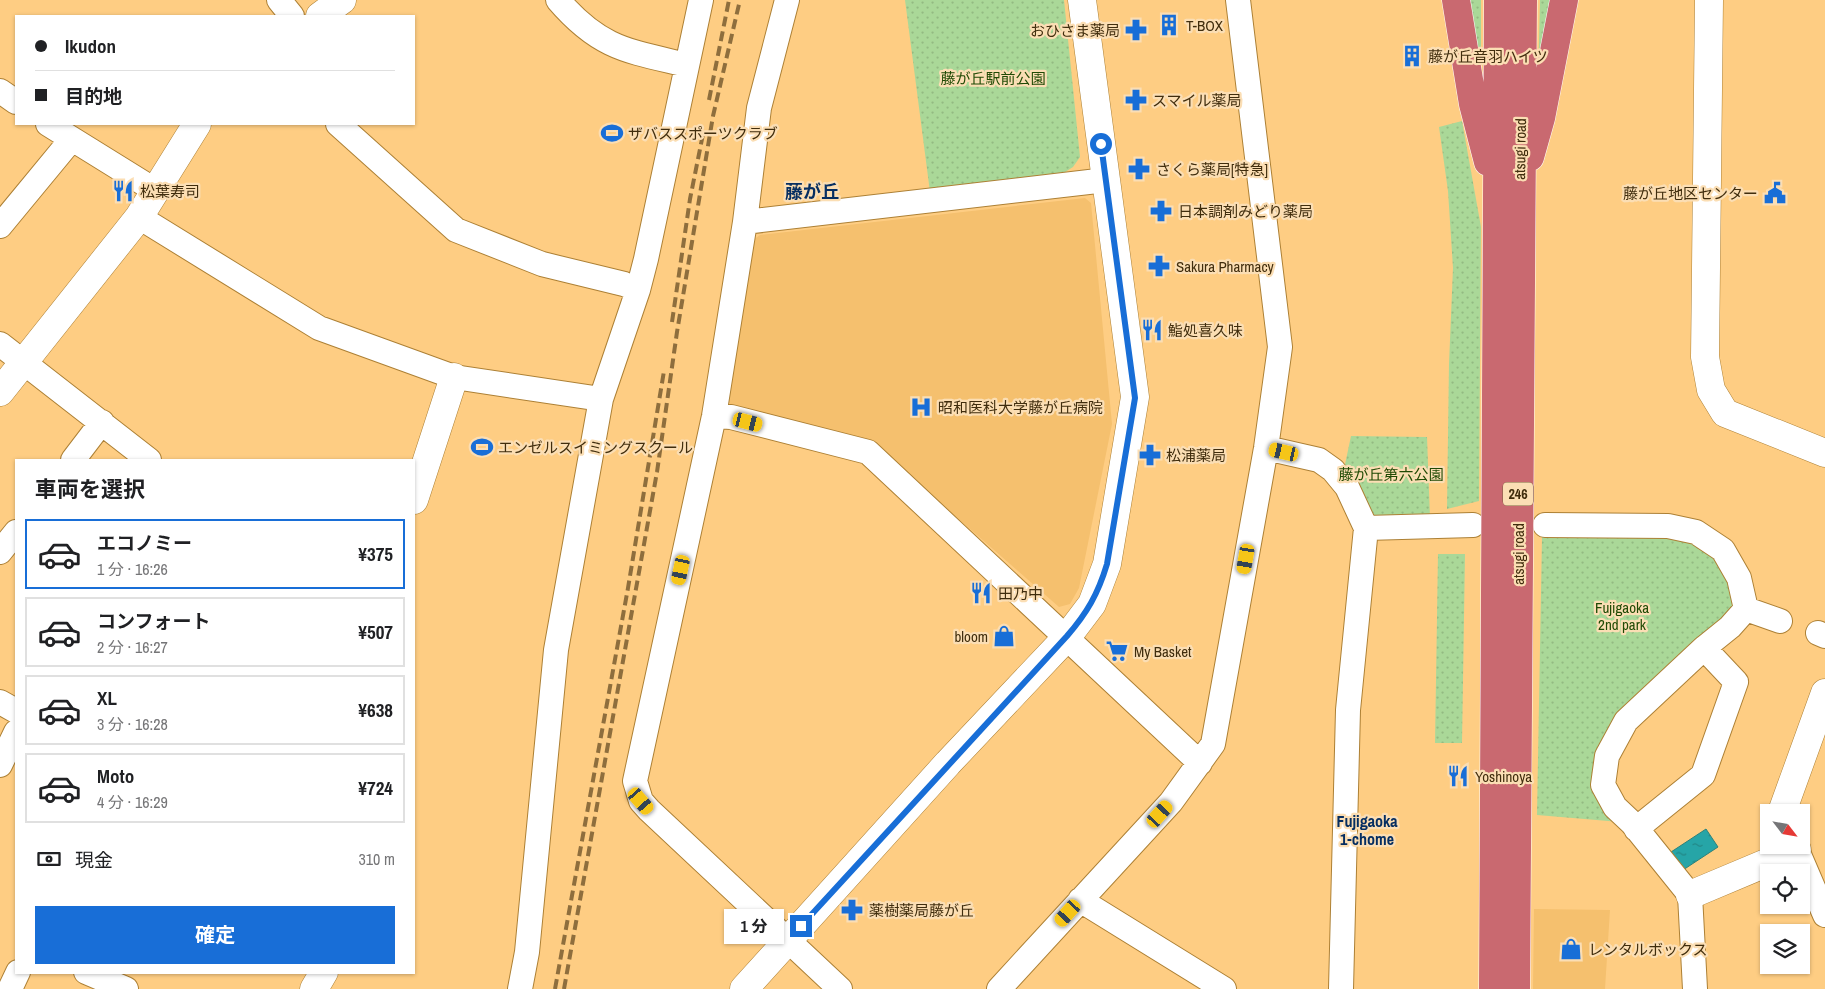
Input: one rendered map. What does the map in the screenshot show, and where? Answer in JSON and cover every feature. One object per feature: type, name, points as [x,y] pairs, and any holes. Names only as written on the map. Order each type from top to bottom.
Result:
[{"type":"highway","points":[[1456,0],[1473,104],[1509,197]]},
{"type":"highway","name":"atsugi road","points":[[1498,0],[1509,197],[1516,989]]},
{"type":"highway","name":"atsugi road","points":[[1493,989],[1509,197],[1523,0]]},
{"type":"highway","points":[[1509,197],[1541,118],[1564,0]]},
{"type":"street","points":[[279,0],[291,15]]},
{"type":"street","points":[[321,15],[342,0]]},
{"type":"street","points":[[558,0],[574,19],[604,41],[621,49],[687,65]]},
{"type":"street","points":[[520,989],[528,952],[556,650],[601,399],[638,290],[700,0]]},
{"type":"street","points":[[787,0],[760,108],[745,222],[714,416],[637,771],[636,791],[649,810],[840,989]]},
{"type":"street","points":[[744,989],[1067,636],[1092,604],[1104,572],[1135,398],[1082,0]]},
{"type":"street","points":[[999,989],[1171,802],[1213,744],[1266,448],[1280,347],[1238,0]]},
{"type":"street","points":[[1708,0],[1705,358],[1711,390],[1725,413],[1825,453]]},
{"type":"street","points":[[0,91],[15,101]]},
{"type":"street","points":[[49,125],[156,191]]},
{"type":"street","points":[[0,392],[139,217],[196,125]]},
{"type":"street","points":[[339,125],[456,230],[542,264],[624,284],[638,290]]},
{"type":"street","points":[[0,226],[61,155],[71,140]]},
{"type":"street","points":[[745,222],[1106,180]]},
{"type":"street","points":[[139,217],[320,328],[454,378],[601,399]]},
{"type":"street","points":[[0,344],[148,459]]},
{"type":"street","points":[[415,497],[454,378]]},
{"type":"street","points":[[714,416],[731,417],[868,452],[1067,636],[1125,695],[1200,763]]},
{"type":"street","points":[[74,459],[102,422]]},
{"type":"street","points":[[1266,448],[1319,460],[1333,470],[1347,487],[1366,528],[1348,710],[1341,989]]},
{"type":"street","points":[[1366,528],[1473,525]]},
{"type":"street","points":[[1545,525],[1668,526],[1696,532],[1723,550],[1738,578],[1746,609]]},
{"type":"street","points":[[0,552],[15,533]]},
{"type":"street","points":[[1746,609],[1780,621]]},
{"type":"street","points":[[1695,989],[1690,895],[1636,829],[1615,807],[1603,784],[1607,756],[1626,720],[1704,648],[1730,627],[1746,609]]},
{"type":"street","points":[[1636,829],[1703,775],[1736,682],[1704,648]]},
{"type":"street","points":[[1786,804],[1819,731],[1825,693]]},
{"type":"street","points":[[0,702],[15,710]]},
{"type":"street","points":[[0,765],[15,734]]},
{"type":"street","points":[[1690,895],[1782,854]]},
{"type":"street","points":[[1799,854],[1825,916]]},
{"type":"street","points":[[1080,900],[1224,989]]},
{"type":"street","points":[[10,989],[17,974]]},
{"type":"street","points":[[91,974],[126,989]]},
{"type":"shaded area","name":"昭和医科大学藤が丘病院","points":[[1085,198],[1091,203],[1112,424],[1079,588],[1070,604],[1059,607],[872,443],[735,412],[728,401],[749,243],[760,235]]},
{"type":"shaded area","name":"レンタルボックス","points":[[1534,909],[1610,910],[1605,989],[1533,989]]},
{"type":"green space","name":"藤が丘駅前公園","points":[[905,0],[1064,0],[1080,157],[1073,167],[1062,174],[930,192]]},
{"type":"green space","points":[[1467,0],[1481,0],[1481,88]]},
{"type":"green space","points":[[1540,0],[1553,0],[1538,84]]},
{"type":"green space","points":[[1462,121],[1481,227],[1479,501],[1447,509],[1449,364],[1453,268],[1448,191],[1439,127]]},
{"type":"green space","name":"藤が丘第六公園","points":[[1351,436],[1427,437],[1430,518],[1383,517],[1374,515],[1351,480],[1343,474]]},
{"type":"green space","name":"Fujigaoka 2nd park","points":[[1668,533],[1695,540],[1716,558],[1734,583],[1739,608],[1626,721],[1603,785],[1632,823],[1537,815],[1542,537]]},
{"type":"green space","points":[[1438,554],[1465,554],[1462,743],[1435,743]]},
{"type":"water","points":[[1706,829],[1718,847],[1683,870],[1671,852]]},
{"type":"railway","points":[[709,100],[729,0]]},
{"type":"railway","points":[[564,989],[657,472],[677,332],[713,116],[740,0]]},
{"type":"railway","points":[[672,322],[690,199],[703,134]]},
{"type":"railway","points":[[555,989],[628,588],[664,371]]},
{"type":"place","name":"T-BOX","points":[[1169,25]]},
{"type":"place","name":"おひさま薬局","points":[[1136,30]]},
{"type":"place","name":"藤が丘音羽ハイツ","points":[[1412,56]]},
{"type":"place","name":"スマイル薬局","points":[[1136,100]]},
{"type":"place","name":"ザバススポーツクラブ","points":[[612,133]]},
{"type":"place","name":"さくら薬局[特急]","points":[[1139,169]]},
{"type":"place","name":"松葉寿司","points":[[123,191]]},
{"type":"place","name":"藤が丘地区センター","points":[[1775,193]]},
{"type":"place","name":"日本調剤みどり薬局","points":[[1161,211]]},
{"type":"place","name":"Sakura Pharmacy","points":[[1159,266]]},
{"type":"place","name":"鮨処喜久味","points":[[1152,330]]},
{"type":"place","name":"昭和医科大学藤が丘病院","points":[[921,407]]},
{"type":"place","name":"エンゼルスイミングスクール","points":[[482,447]]},
{"type":"place","name":"松浦薬局","points":[[1150,455]]},
{"type":"place","name":"田乃中","points":[[981,593]]},
{"type":"place","name":"bloom","points":[[1004,636]]},
{"type":"place","name":"My Basket","points":[[1117,651]]},
{"type":"place","name":"Yoshinoya","points":[[1458,776]]},
{"type":"place","name":"薬樹薬局藤が丘","points":[[852,910]]},
{"type":"place","name":"レンタルボックス","points":[[1571,949]]},
{"type":"district","name":"藤が丘","points":[[812,191]]},
{"type":"district","name":"Fujigaoka 1-chome","points":[[1367,830]]},
{"type":"route","points":[[801,926],[1067,636],[1092,604],[1102,581],[1107,564],[1135,398],[1101,144]]}]
